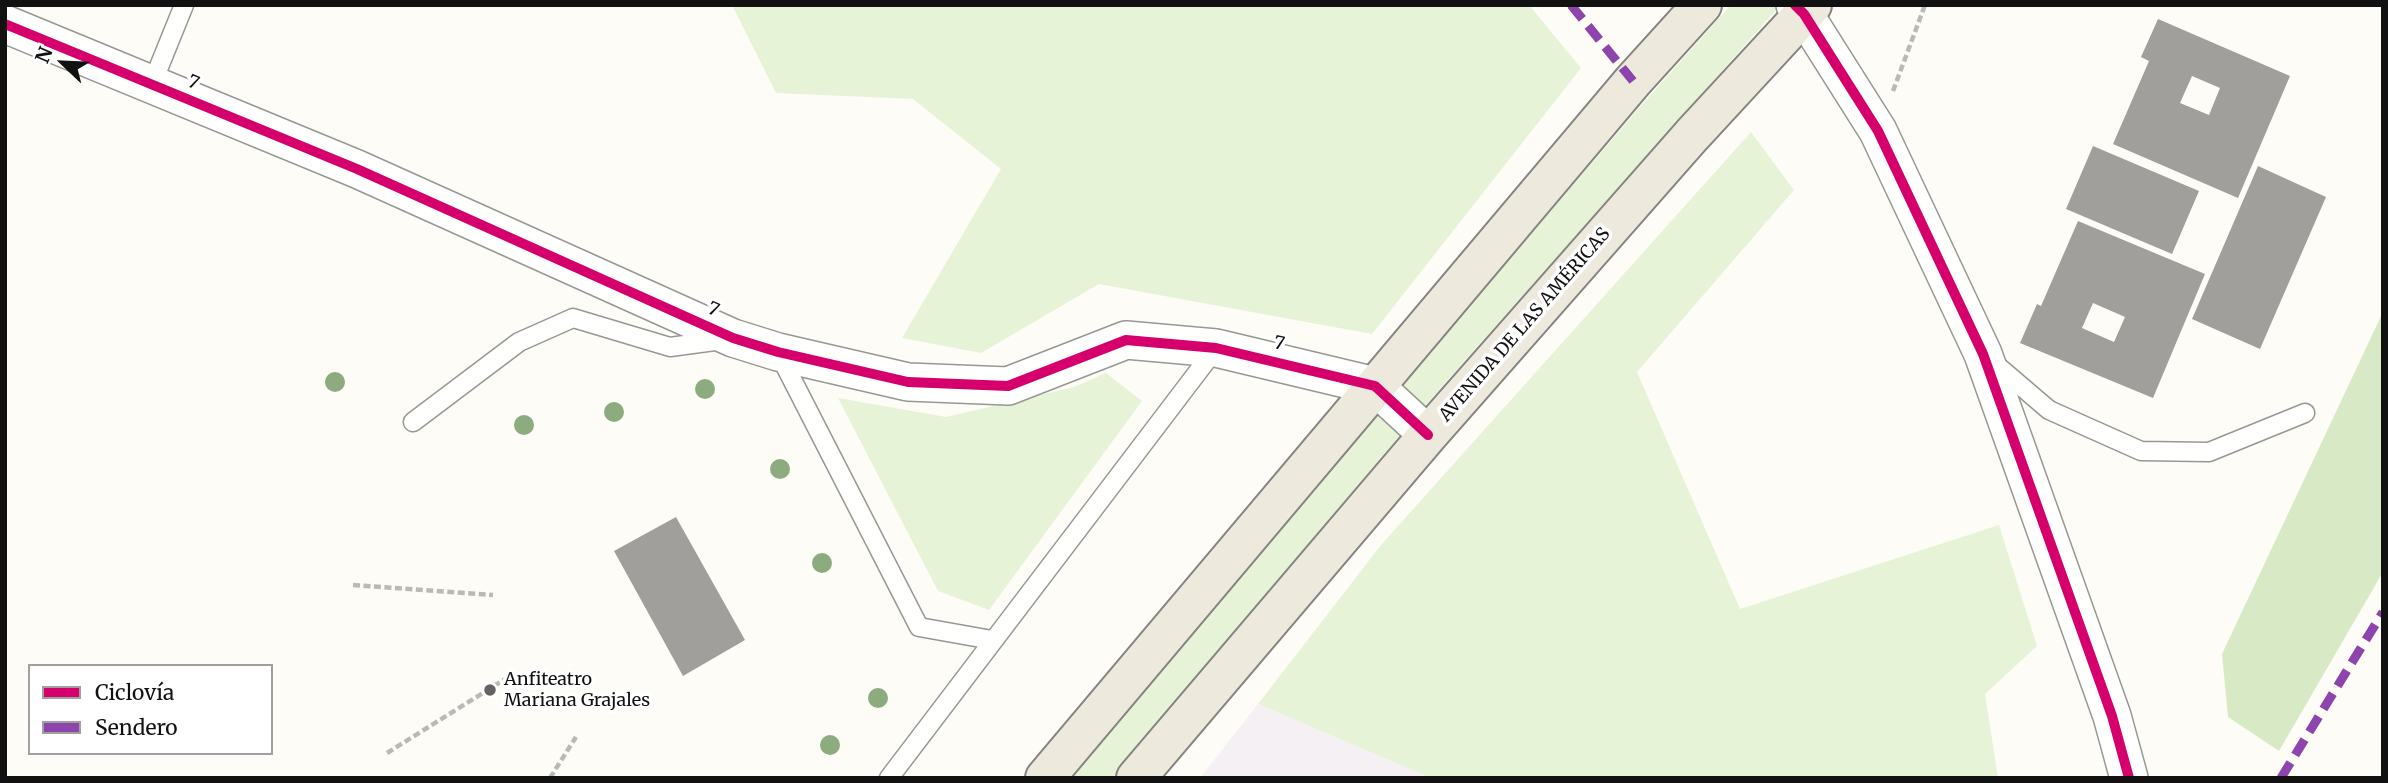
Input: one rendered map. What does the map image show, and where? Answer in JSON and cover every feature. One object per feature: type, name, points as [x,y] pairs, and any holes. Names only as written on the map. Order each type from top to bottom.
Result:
[{"type":"main road","points":[[1045,778],[1633,81],[1702,5]]},
{"type":"main road","name":"AVENIDA DE LAS AMÉRICAS","points":[[1136,778],[1428,435],[1804,8]]},
{"type":"street","points":[[1804,8],[1878,131],[1983,354],[2112,716],[2129,778]]},
{"type":"street","name":"7","points":[[5,24],[357,169],[733,338],[778,352],[908,382],[1008,386],[1126,340],[1216,348],[1375,386],[1428,435]]},
{"type":"lane","points":[[152,84],[184,5]]},
{"type":"lane","points":[[413,422],[519,342],[573,318],[670,347],[733,338]]},
{"type":"lane","points":[[888,778],[1216,348]]},
{"type":"lane","points":[[778,352],[919,627],[992,640]]},
{"type":"lane","points":[[1983,354],[2049,410],[2141,451],[2209,452],[2305,413]]},
{"type":"path","points":[[1878,131],[1925,5]]},
{"type":"path","points":[[353,585],[494,595]]},
{"type":"path","points":[[387,753],[510,676]]},
{"type":"path","points":[[550,778],[576,737]]},
{"type":"shaded area","points":[[1258,704],[1431,778],[1200,778]]},
{"type":"green space","points":[[732,5],[1529,5],[1581,68],[1372,334],[1099,284],[981,353],[902,338],[1001,169],[913,99],[776,93]]},
{"type":"green space","points":[[1731,5],[1773,5],[1777,9],[1421,410],[1398,389]]},
{"type":"green space","points":[[1751,132],[1794,190],[1637,372],[1740,609],[1999,525],[2037,646],[1985,694],[1998,778],[1431,778],[1258,704],[1381,545]]},
{"type":"green space","points":[[2383,312],[2383,572],[2279,751],[2228,717],[2222,654]]},
{"type":"green space","points":[[1106,373],[1142,401],[989,610],[938,591],[838,398],[946,417],[1074,387]]},
{"type":"green space","points":[[1380,412],[1404,430],[1112,778],[1071,778]]},
{"type":"building","points":[[2158,19],[2290,76],[2238,198],[2113,144],[2149,61],[2141,57]],"holes":[[[2192,76],[2220,88],[2209,115],[2180,103]]]},
{"type":"building","points":[[2093,146],[2199,191],[2172,254],[2066,209]]},
{"type":"building","points":[[2258,166],[2326,197],[2260,349],[2192,319]]},
{"type":"building","points":[[2078,221],[2205,274],[2153,398],[2020,343],[2037,304],[2041,306]],"holes":[[[2093,303],[2125,317],[2114,342],[2082,328]]]},
{"type":"building","points":[[676,517],[745,640],[683,676],[614,551]]},
{"type":"marked path","points":[[1571,5],[1633,81]]},
{"type":"marked path","points":[[2281,778],[2383,612]]},
{"type":"cycle path","points":[[1795,5],[1804,14],[1878,131],[1983,354],[2112,716],[2129,778]]},
{"type":"cycle path","points":[[5,24],[357,169],[733,338],[778,352],[908,382],[1008,386],[1126,340],[1216,348],[1375,386],[1428,435]]},
{"type":"place","name":"Anfiteatro Mariana Grajales","points":[[490,690]]}]
